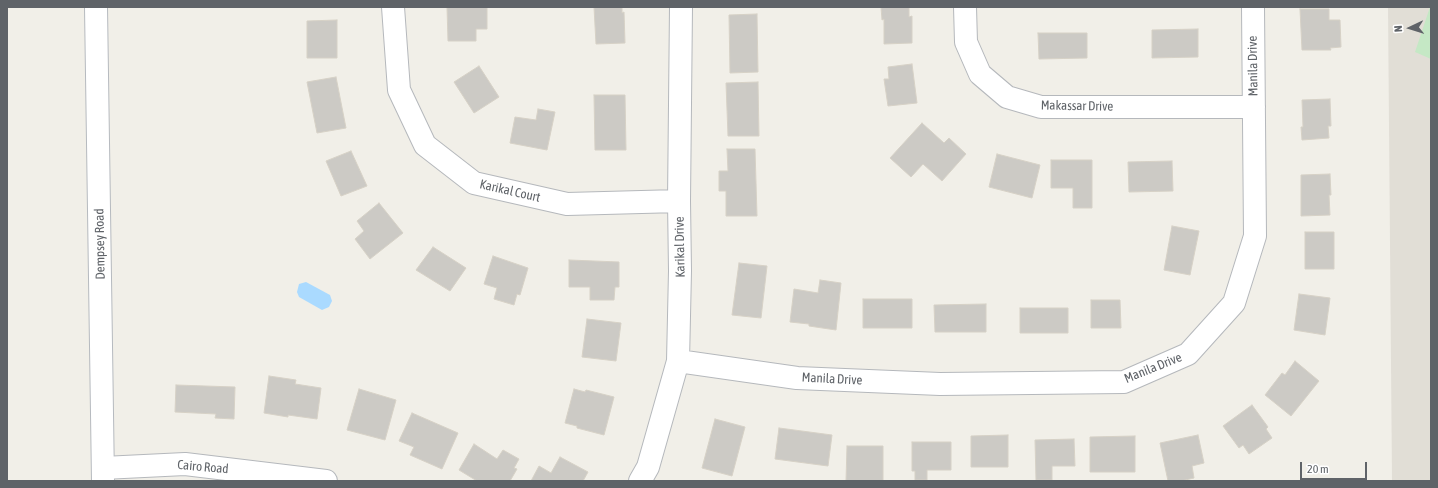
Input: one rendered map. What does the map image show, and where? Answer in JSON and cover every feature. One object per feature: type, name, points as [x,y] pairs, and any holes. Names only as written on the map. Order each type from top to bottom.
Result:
[{"type":"street","name":"Dempsey Road","points":[[96,7],[103,475]]},
{"type":"street","name":"Karikal Court","points":[[393,7],[399,90],[425,145],[474,183],[567,204],[679,201]]},
{"type":"street","name":"Karikal Drive","points":[[640,481],[648,467],[678,361],[680,271],[679,201],[681,7]]},
{"type":"street","name":"Makassar Drive","points":[[965,7],[966,42],[980,74],[1007,97],[1041,107],[1254,107]]},
{"type":"street","name":"Manila Drive","points":[[678,361],[797,378],[940,384],[1124,382],[1188,354],[1234,303],[1256,236],[1253,7]]},
{"type":"street","name":"Cairo Road","points":[[103,475],[185,464],[326,481]]},
{"type":"shaded area","points":[[1388,7],[1431,7],[1431,481],[1392,481]]},
{"type":"green space","points":[[1431,7],[1431,59],[1415,52]]},
{"type":"water","points":[[306,282],[330,295],[332,301],[329,307],[322,310],[299,297],[297,292],[299,284]]},
{"type":"building","points":[[447,7],[487,7],[487,29],[476,29],[476,41],[448,41]]},
{"type":"building","points":[[594,7],[622,7],[622,13],[624,12],[625,43],[596,44]]},
{"type":"building","points":[[881,7],[909,7],[909,17],[912,16],[912,43],[884,44],[884,19],[882,20]]},
{"type":"building","points":[[1300,9],[1329,9],[1329,20],[1340,20],[1341,47],[1330,48],[1331,50],[1302,50]]},
{"type":"building","points":[[757,14],[758,72],[730,73],[729,15]]},
{"type":"building","points":[[337,20],[337,58],[307,58],[307,21]]},
{"type":"building","points":[[1198,29],[1198,57],[1152,58],[1152,30]]},
{"type":"building","points":[[1038,33],[1087,33],[1087,58],[1039,59]]},
{"type":"building","points":[[912,64],[917,103],[888,106],[884,79],[889,79],[888,67]]},
{"type":"building","points":[[479,66],[499,97],[474,113],[454,82]]},
{"type":"building","points":[[336,77],[346,128],[317,133],[307,82]]},
{"type":"building","points":[[758,82],[759,136],[728,136],[726,83]]},
{"type":"building","points":[[594,95],[625,95],[626,150],[595,150]]},
{"type":"building","points":[[1330,99],[1331,126],[1328,126],[1329,138],[1302,140],[1302,100]]},
{"type":"building","points":[[538,109],[555,112],[547,150],[510,143],[515,117],[536,120]]},
{"type":"building","points":[[922,123],[944,143],[949,138],[966,154],[942,181],[923,164],[911,177],[890,158]]},
{"type":"building","points":[[727,149],[755,149],[757,216],[726,216],[726,191],[719,191],[719,171],[728,171]]},
{"type":"building","points":[[351,151],[367,186],[341,196],[326,161]]},
{"type":"building","points":[[997,154],[1040,165],[1032,198],[989,187]]},
{"type":"building","points":[[1051,160],[1092,160],[1092,208],[1073,208],[1073,188],[1051,188]]},
{"type":"building","points":[[1172,161],[1173,191],[1129,192],[1128,162]]},
{"type":"building","points":[[1330,174],[1330,215],[1301,216],[1301,175]]},
{"type":"building","points":[[379,203],[403,233],[370,259],[355,239],[364,231],[357,221]]},
{"type":"building","points":[[1172,226],[1199,231],[1190,275],[1164,270]]},
{"type":"building","points":[[1305,232],[1334,232],[1334,269],[1305,269]]},
{"type":"building","points":[[433,247],[466,268],[450,291],[416,270]]},
{"type":"building","points":[[493,256],[528,268],[520,295],[517,294],[514,305],[494,299],[497,288],[484,284]]},
{"type":"building","points":[[569,260],[619,262],[619,287],[615,287],[614,300],[590,300],[590,287],[569,287]]},
{"type":"building","points":[[739,263],[767,266],[761,318],[732,315]]},
{"type":"building","points":[[820,280],[841,283],[836,330],[809,326],[809,324],[790,322],[794,289],[818,293]]},
{"type":"building","points":[[1299,294],[1330,298],[1325,335],[1294,330]]},
{"type":"building","points":[[863,299],[912,299],[912,328],[863,328]]},
{"type":"building","points":[[1091,300],[1120,300],[1121,328],[1091,328]]},
{"type":"building","points":[[986,304],[986,332],[935,332],[934,305]]},
{"type":"building","points":[[1020,308],[1068,308],[1068,333],[1020,333]]},
{"type":"building","points":[[587,319],[621,323],[616,361],[582,357]]},
{"type":"building","points":[[1295,361],[1319,381],[1291,416],[1265,395],[1282,373],[1285,375]]},
{"type":"building","points":[[269,376],[296,380],[295,384],[321,388],[317,419],[288,415],[288,417],[264,413]]},
{"type":"building","points":[[176,385],[235,387],[234,419],[215,418],[216,414],[175,412]]},
{"type":"building","points":[[359,389],[396,400],[385,440],[347,430]]},
{"type":"building","points":[[574,389],[585,392],[586,390],[614,397],[604,435],[577,428],[577,426],[565,423]]},
{"type":"building","points":[[1252,405],[1268,427],[1266,429],[1272,438],[1249,454],[1243,445],[1239,448],[1223,426]]},
{"type":"building","points":[[412,413],[458,433],[442,469],[410,455],[414,447],[399,441]]},
{"type":"building","points":[[715,419],[745,427],[732,476],[702,468]]},
{"type":"building","points":[[779,428],[832,435],[828,466],[775,459]]},
{"type":"building","points":[[1008,435],[1008,467],[971,467],[971,436]]},
{"type":"building","points":[[1198,435],[1204,463],[1192,466],[1194,478],[1181,481],[1168,481],[1160,443]]},
{"type":"building","points":[[1135,436],[1135,472],[1090,472],[1090,437]]},
{"type":"building","points":[[1074,439],[1075,466],[1052,466],[1052,480],[1036,480],[1035,440]]},
{"type":"building","points":[[912,442],[951,442],[951,470],[927,470],[927,480],[915,480],[915,471],[912,471]]},
{"type":"building","points":[[474,444],[497,459],[503,450],[519,459],[514,468],[517,469],[510,481],[477,481],[459,470]]},
{"type":"building","points":[[847,446],[883,446],[883,481],[846,481]]},
{"type":"building","points":[[560,457],[588,472],[583,481],[531,481],[539,466],[551,473]]}]
